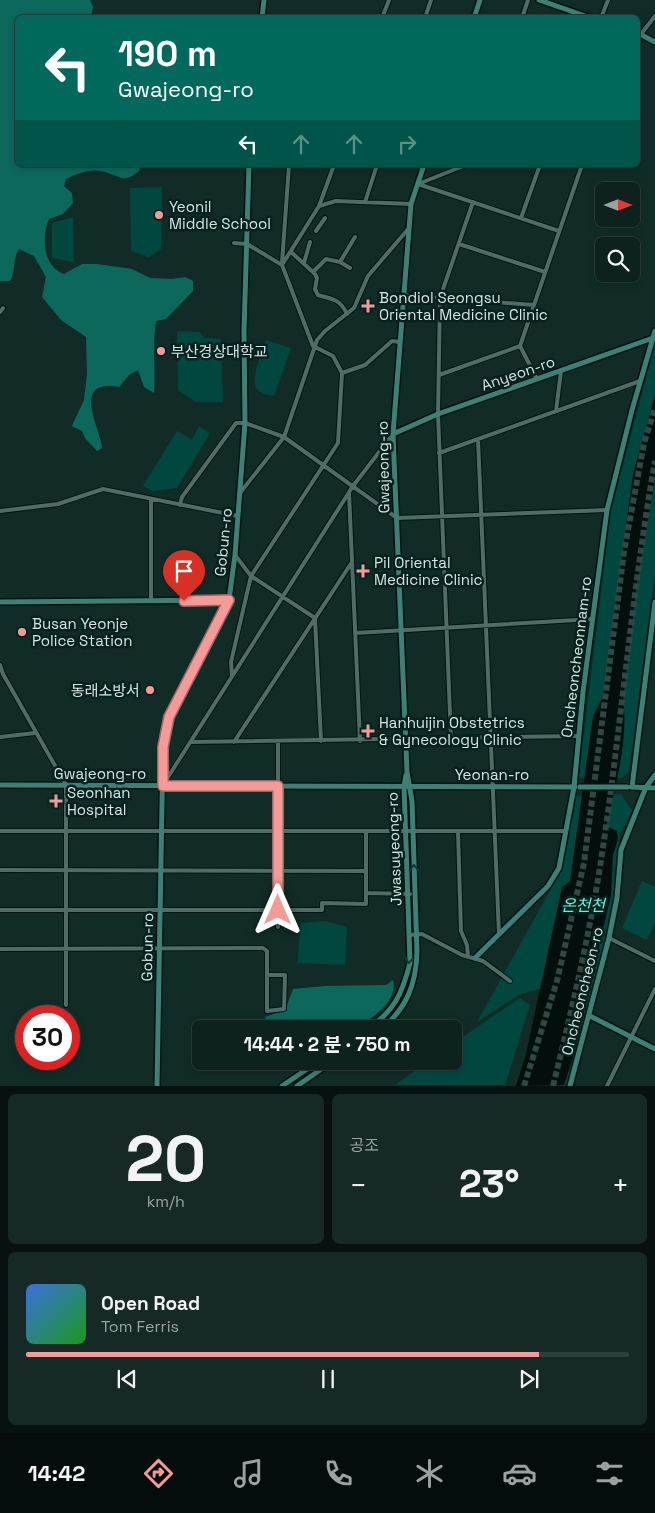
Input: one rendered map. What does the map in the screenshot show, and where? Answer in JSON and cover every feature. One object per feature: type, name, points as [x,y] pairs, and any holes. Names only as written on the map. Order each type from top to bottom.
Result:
[{"type":"main road","points":[[262,15],[264,0]]},
{"type":"main road","points":[[475,15],[480,0]]},
{"type":"main road","points":[[538,0],[582,15]]},
{"type":"main road","points":[[640,35],[655,42]]},
{"type":"main road","name":"Gobun-ro","points":[[158,1086],[163,747],[169,717],[229,600],[235,555],[245,423],[249,167]]},
{"type":"main road","name":"Gwajeong-ro","points":[[407,772],[394,434],[411,204],[423,167]]},
{"type":"main road","name":"Oncheoncheonnam-ro","points":[[475,958],[555,878],[559,868],[574,787],[608,510],[640,381],[655,330]]},
{"type":"main road","name":"Anyeon-ro","points":[[394,434],[438,414],[654,338]]},
{"type":"main road","points":[[0,602],[229,600]]},
{"type":"main road","points":[[655,602],[653,632],[630,787],[655,788]]},
{"type":"main road","name":"Jwasuyeong-ro","points":[[392,1020],[398,1014],[410,995],[417,968],[415,894],[404,786],[407,772]]},
{"type":"main road","name":"Jwasuyeong-ro","points":[[378,1020],[391,1009],[403,990],[410,963],[408,894],[410,786],[407,772]]},
{"type":"main road","name":"Oncheoncheon-ro","points":[[570,1086],[590,1016],[618,898],[621,850],[646,787],[655,775]]},
{"type":"main road","name":"Gwajeong-ro","points":[[0,786],[410,786]]},
{"type":"main road","name":"Yeonan-ro","points":[[410,786],[630,787]]},
{"type":"main road","points":[[590,1016],[655,1049]]},
{"type":"main road","points":[[282,1086],[306,1070]]},
{"type":"main road","points":[[296,1086],[320,1070]]},
{"type":"street","points":[[383,15],[389,0]]},
{"type":"street","points":[[426,15],[431,0]]},
{"type":"street","points":[[523,15],[528,0]]},
{"type":"street","points":[[602,15],[608,0]]},
{"type":"street","points":[[640,34],[655,16]]},
{"type":"street","points":[[232,676],[232,662],[251,576],[338,443],[342,373],[333,356],[313,346],[282,266],[289,167]]},
{"type":"street","points":[[282,266],[319,206],[333,167]]},
{"type":"street","points":[[365,202],[376,167]]},
{"type":"street","points":[[418,184],[461,167]]},
{"type":"street","points":[[521,218],[539,167]]},
{"type":"street","points":[[537,379],[520,346],[581,167]]},
{"type":"street","points":[[418,184],[559,231]]},
{"type":"street","points":[[319,206],[336,201],[411,204]]},
{"type":"street","points":[[452,739],[439,453],[438,375],[440,298],[473,202]]},
{"type":"street","points":[[316,231],[325,218]]},
{"type":"street","points":[[240,493],[284,437],[313,346],[325,331],[354,308],[368,276],[409,228]]},
{"type":"street","points":[[340,262],[355,237]]},
{"type":"street","points":[[304,264],[310,242]]},
{"type":"street","points":[[234,243],[247,244],[282,266]]},
{"type":"street","points":[[459,244],[545,272]]},
{"type":"street","points":[[291,252],[317,278],[315,289],[318,295],[327,296],[342,303],[348,314]]},
{"type":"street","points":[[313,272],[326,259],[340,262],[350,268]]},
{"type":"street","points":[[404,295],[534,305]]},
{"type":"street","points":[[342,373],[366,365],[392,341],[400,342]]},
{"type":"street","points":[[438,375],[520,346]]},
{"type":"street","points":[[556,411],[561,371]]},
{"type":"street","points":[[439,453],[640,381]]},
{"type":"street","points":[[180,505],[182,497],[236,423],[245,423],[284,437],[397,518],[608,510]]},
{"type":"street","points":[[163,786],[353,486],[394,434]]},
{"type":"street","points":[[478,439],[499,934]]},
{"type":"street","points":[[0,511],[58,504],[103,489],[238,516]]},
{"type":"street","points":[[349,493],[360,741]]},
{"type":"street","points":[[151,500],[152,601]]},
{"type":"street","points":[[235,555],[251,576],[315,618]]},
{"type":"street","points":[[234,742],[352,562]]},
{"type":"street","points":[[315,618],[321,741]]},
{"type":"street","points":[[355,633],[593,620]]},
{"type":"street","points":[[0,665],[35,733],[66,785],[66,1005]]},
{"type":"street","points":[[0,737],[35,733]]},
{"type":"street","points":[[190,742],[360,741],[579,736]]},
{"type":"street","points":[[278,741],[278,927]]},
{"type":"street","points":[[0,831],[495,833],[566,831]]},
{"type":"street","points":[[0,910],[322,910],[322,903],[366,904],[366,831]]},
{"type":"street","points":[[458,832],[461,931],[467,944],[468,956]]},
{"type":"street","points":[[0,870],[366,871]]},
{"type":"street","points":[[367,893],[415,894]]},
{"type":"street","points":[[410,935],[422,934],[475,958],[510,981]]},
{"type":"street","points":[[609,938],[655,961]]},
{"type":"street","points":[[0,949],[263,948],[267,951],[267,975],[267,1011],[284,1009],[285,975],[267,975]]},
{"type":"street","points":[[607,1086],[655,989]]},
{"type":"green space","points":[[0,0],[90,0],[93,7],[91,15],[15,15],[15,167],[139,167],[140,170],[134,175],[125,178],[107,172],[91,171],[66,179],[64,186],[72,193],[73,203],[63,214],[49,219],[45,234],[48,258],[57,270],[64,274],[82,264],[97,264],[132,269],[150,278],[172,279],[185,277],[193,281],[193,291],[166,319],[156,321],[154,393],[144,387],[138,370],[129,375],[119,387],[104,386],[95,390],[91,407],[102,448],[97,451],[85,438],[82,431],[72,426],[84,400],[87,374],[86,337],[61,320],[42,297],[46,277],[34,256],[19,249],[15,257],[10,281],[0,281]]},
{"type":"green space","points":[[162,187],[161,249],[149,257],[131,251],[130,188]]},
{"type":"green space","points":[[73,217],[74,262],[52,258],[52,223]]},
{"type":"green space","points":[[177,331],[200,332],[204,338],[221,339],[223,402],[196,402],[178,390]]},
{"type":"green space","points":[[266,340],[291,348],[274,396],[260,392],[255,382],[259,359]]},
{"type":"green space","points":[[655,345],[655,574],[629,771],[622,778],[581,778],[579,775],[611,510]]},
{"type":"green space","points":[[199,426],[210,433],[177,488],[152,491],[143,486],[177,431],[192,440]]},
{"type":"green space","points":[[621,794],[632,811],[620,834],[614,895],[606,935],[569,1085],[560,1086],[603,828],[611,795]]},
{"type":"green space","points":[[586,795],[551,985],[519,995],[477,1022],[562,869],[572,797]]},
{"type":"green space","points":[[642,881],[655,887],[655,923],[647,940],[622,928]]},
{"type":"green space","points":[[326,921],[347,927],[345,965],[298,963],[300,923]]},
{"type":"green space","points":[[393,980],[392,996],[383,1008],[369,1020],[266,1020],[265,1017],[285,1010],[293,989],[325,986],[386,985]]},
{"type":"green space","points":[[520,998],[530,1005],[505,1085],[395,1085],[416,1070],[462,1070],[462,1038]]},
{"type":"water","name":"온천천","points":[[655,395],[655,480],[637,583],[623,700],[623,747],[606,826],[617,831],[618,839],[613,855],[611,895],[572,1061],[564,1085],[516,1086],[526,1054],[562,887],[570,881],[593,716],[603,697],[633,474]]},
{"type":"tunnel","points":[[524,1086],[557,981],[584,863],[624,552],[644,443],[655,408]]},
{"type":"tunnel","points":[[553,1086],[579,977],[600,867],[639,562],[655,461]]},
{"type":"place","name":"Yeonil Middle School","points":[[159,215]]},
{"type":"place","name":"Bondiol Seongsu Oriental Medicine Clinic","points":[[368,306]]},
{"type":"place","name":"부산경상대학교","points":[[161,351]]},
{"type":"place","name":"Pil Oriental Medicine Clinic","points":[[363,571]]},
{"type":"place","name":"Busan Yeonje Police Station","points":[[22,632]]},
{"type":"place","name":"동래소방서","points":[[150,690]]},
{"type":"place","name":"Hanhuijin Obstetrics & Gynecology Clinic","points":[[368,731]]},
{"type":"place","name":"Seonhan Hospital","points":[[56,801]]},
{"type":"route","points":[[184,601],[229,600],[169,717],[163,747],[163,786],[278,786],[278,910]]}]
